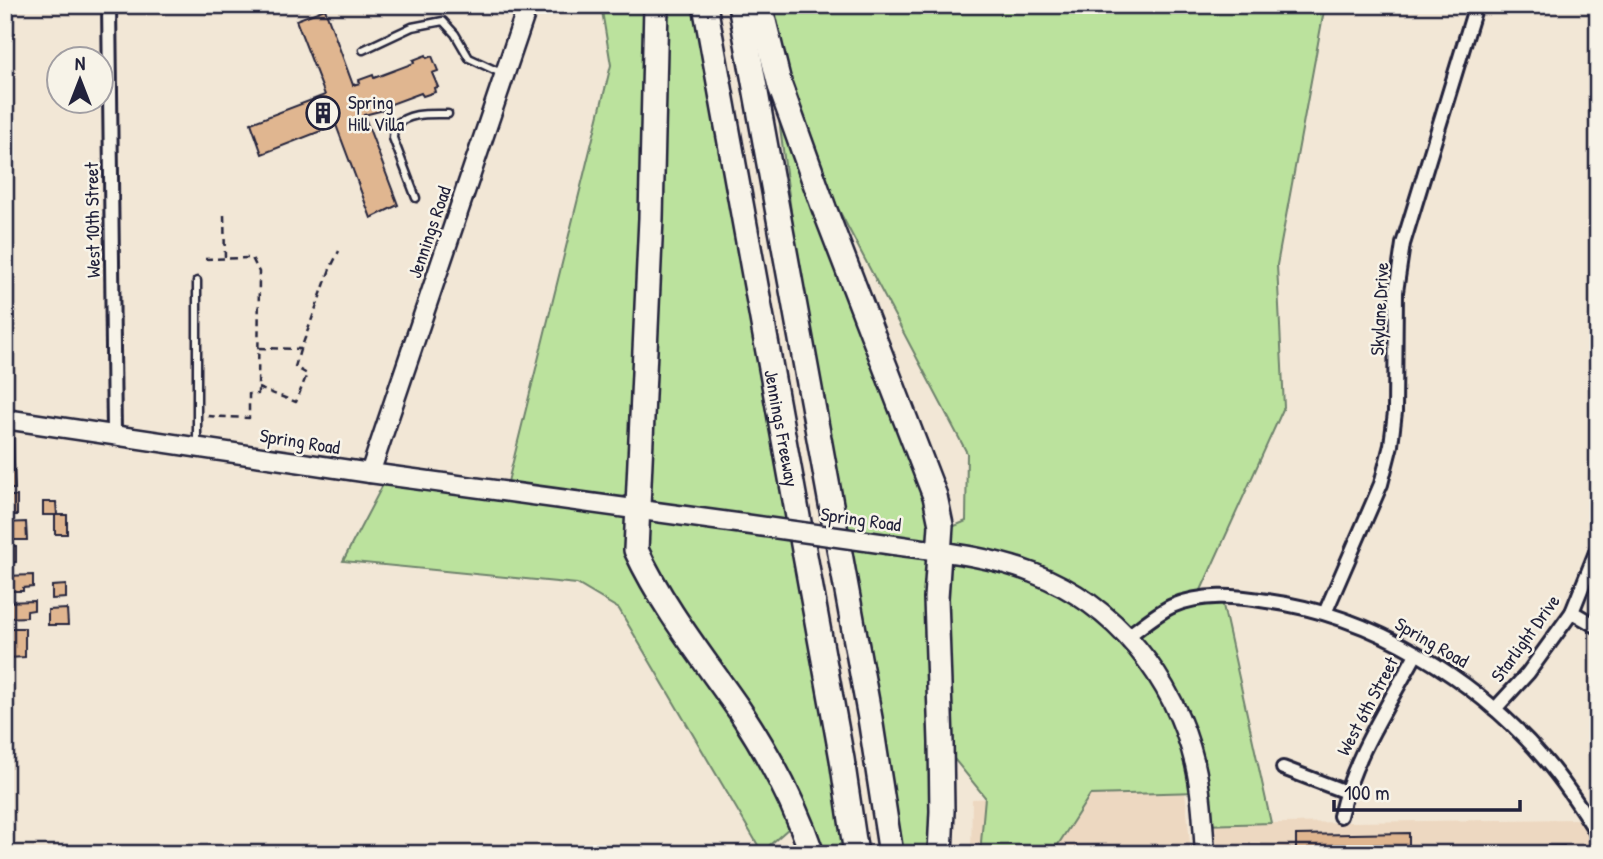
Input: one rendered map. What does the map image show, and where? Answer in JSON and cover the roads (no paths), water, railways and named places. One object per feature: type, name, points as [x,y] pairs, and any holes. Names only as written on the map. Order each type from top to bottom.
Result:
[{"type":"highway","points":[[656,5],[651,218],[636,551],[650,581],[749,727],[778,775],[812,854]]},
{"type":"highway","name":"Jennings Freeway","points":[[705,5],[840,746],[856,854]]},
{"type":"highway","name":"Jennings Freeway","points":[[740,5],[870,718],[891,854]]},
{"type":"highway","points":[[760,5],[788,108],[935,496],[941,525],[936,598],[941,743],[940,854]]},
{"type":"street","name":"West 10th Street","points":[[109,5],[114,433]]},
{"type":"street","name":"Jennings Road","points":[[370,473],[528,5]]},
{"type":"street","name":"Skylane Drive","points":[[1325,613],[1381,484],[1391,445],[1395,412],[1395,292],[1402,244],[1476,5]]},
{"type":"street","name":"Spring Road","points":[[5,419],[114,433],[370,473],[638,508],[998,562],[1033,573],[1076,596],[1128,636],[1172,606],[1221,596],[1279,602],[1325,613],[1416,654],[1443,670],[1495,709],[1545,760],[1598,835]]},
{"type":"street","name":"Starlight Drive","points":[[1495,709],[1528,673],[1572,612],[1598,547]]},
{"type":"street","points":[[1572,612],[1598,627]]},
{"type":"street","points":[[1128,636],[1160,679],[1185,733],[1195,764],[1202,802],[1205,854]]},
{"type":"street","name":"West 6th Street","points":[[1340,816],[1360,757],[1416,654]]},
{"type":"street","points":[[1283,768],[1346,792]]},
{"type":"lane","points":[[363,50],[412,27],[443,21],[455,34],[469,58],[505,75]]},
{"type":"lane","points":[[416,198],[393,138],[394,126],[403,118],[417,114],[448,114]]},
{"type":"lane","points":[[197,281],[197,446]]},
{"type":"place","name":"Spring Hill Villa","points":[[323,113]]}]
